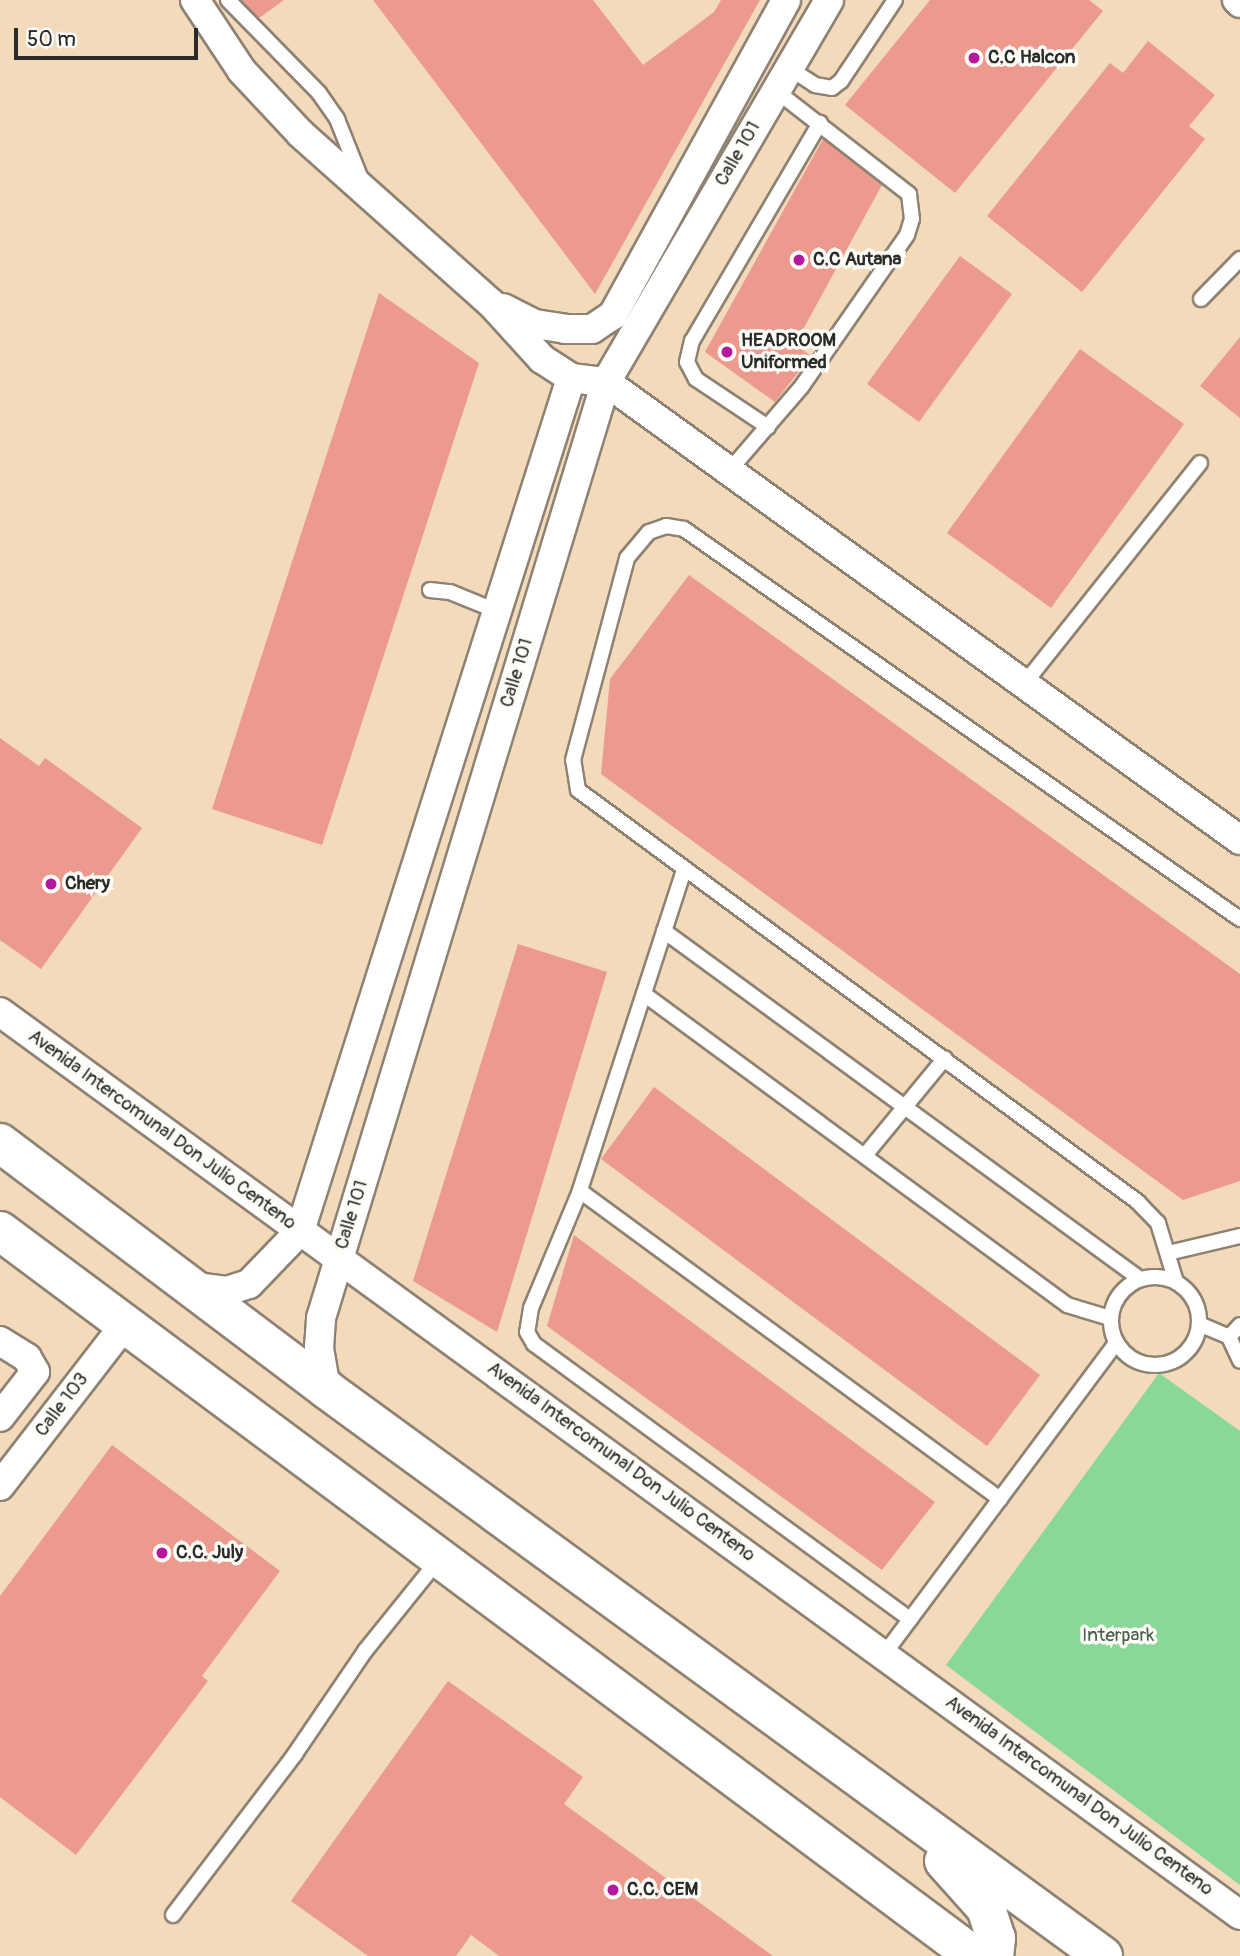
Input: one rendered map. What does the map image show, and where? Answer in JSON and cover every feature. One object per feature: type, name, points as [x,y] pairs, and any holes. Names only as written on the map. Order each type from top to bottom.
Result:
[{"type":"main road","points":[[0,1143],[195,1287],[326,1389],[1103,1956]]},
{"type":"main road","points":[[0,1231],[974,1956]]},
{"type":"main road","points":[[867,1783],[974,1891],[986,1908],[996,1938],[994,1956]]},
{"type":"street","points":[[195,0],[242,71],[301,134],[491,303],[542,359],[571,378],[606,382],[1240,840]]},
{"type":"street","points":[[491,303],[535,324],[565,329],[592,329],[612,315],[786,0]]},
{"type":"street","name":"Calle 101","points":[[326,1389],[319,1348],[321,1318],[606,382],[829,0]]},
{"type":"street","points":[[195,1287],[227,1291],[249,1284],[300,1231],[494,610],[571,378]]},
{"type":"street","name":"Avenida Intercomunal Don Julio Centeno","points":[[0,1012],[885,1653],[1240,1915]]},
{"type":"street","name":"Calle 103","points":[[0,1486],[125,1324]]},
{"type":"street","points":[[0,1341],[27,1358],[35,1371],[0,1417]]},
{"type":"lane","points":[[228,0],[319,93],[337,119],[366,191]]},
{"type":"lane","points":[[782,79],[832,88],[841,81],[895,0]]},
{"type":"lane","points":[[729,471],[768,427],[829,348],[907,235],[912,219],[909,194],[820,123],[782,79]]},
{"type":"lane","points":[[768,427],[696,379],[687,362],[692,341],[820,123]]},
{"type":"lane","points":[[1201,299],[1240,258]]},
{"type":"lane","points":[[1025,683],[1042,656],[1200,463]]},
{"type":"lane","points":[[1176,1282],[1152,1277],[1140,1279],[1119,1294],[1110,1318],[1116,1343],[1134,1361],[1159,1365],[1190,1347],[1199,1324],[1194,1300],[1176,1282],[1158,1223],[1138,1202],[945,1058],[586,799],[573,779],[573,760],[627,558],[639,539],[666,526],[684,529],[1240,919]]},
{"type":"lane","points":[[430,590],[450,592],[494,610]]},
{"type":"lane","points":[[684,870],[580,1191],[531,1308],[527,1332],[534,1344],[910,1619]]},
{"type":"lane","points":[[664,931],[1140,1279]]},
{"type":"lane","points":[[644,994],[866,1154],[1067,1305],[1110,1318]]},
{"type":"lane","points":[[866,1154],[945,1058]]},
{"type":"lane","points":[[580,1191],[1000,1499]]},
{"type":"lane","points":[[1168,1253],[1240,1236]]},
{"type":"lane","points":[[1199,1324],[1229,1337],[1240,1361]]},
{"type":"lane","points":[[1229,1337],[1240,1325]]},
{"type":"lane","points":[[885,1653],[1116,1343]]},
{"type":"lane","points":[[173,1915],[295,1754],[365,1651],[440,1558]]},
{"type":"green space","name":"Interpark","points":[[1159,1373],[1240,1431],[1240,1885],[946,1665]]},
{"type":"building","points":[[241,0],[284,0],[259,18]]},
{"type":"building","points":[[373,0],[593,0],[643,65],[714,12],[721,0],[760,0],[595,294]]},
{"type":"building","name":"C.C Halcon","points":[[930,0],[1089,0],[1103,11],[955,193],[845,105]]},
{"type":"building","points":[[1148,41],[1215,95],[1189,126],[1205,139],[1082,292],[987,216],[1110,63],[1123,73]]},
{"type":"building","name":"C.C Autana","points":[[823,139],[882,185],[795,344],[811,356],[775,402],[705,352]]},
{"type":"building","points":[[960,256],[1012,294],[919,422],[867,384]]},
{"type":"building","points":[[379,293],[479,363],[322,845],[212,809]]},
{"type":"building","points":[[1240,337],[1240,418],[1200,386]]},
{"type":"building","points":[[1080,349],[1184,424],[1051,608],[947,533]]},
{"type":"building","points":[[689,575],[1240,974],[1240,1181],[1183,1200],[601,774],[610,679]]},
{"type":"building","name":"Chery","points":[[0,738],[39,766],[45,758],[142,828],[41,969],[0,940]]},
{"type":"building","points":[[518,944],[607,972],[497,1332],[413,1281]]},
{"type":"building","points":[[654,1087],[1040,1375],[987,1446],[601,1159]]},
{"type":"building","points":[[574,1235],[935,1502],[882,1570],[547,1326]]},
{"type":"building","points":[[112,1445],[280,1571],[202,1676],[208,1681],[76,1855],[0,1797],[0,1596]]},
{"type":"building","points":[[448,1681],[583,1777],[564,1804],[773,1956],[499,1956],[471,1935],[456,1956],[368,1956],[291,1901]]},
{"type":"place","name":"C.C Halcon","points":[[974,58]]},
{"type":"place","name":"C.C Autana","points":[[799,260]]},
{"type":"place","name":"HEADROOM Uniformed","points":[[727,352]]},
{"type":"place","name":"Chery","points":[[51,884]]},
{"type":"place","name":"C.C. July","points":[[162,1553]]},
{"type":"place","name":"C.C. CEM","points":[[613,1890]]}]
